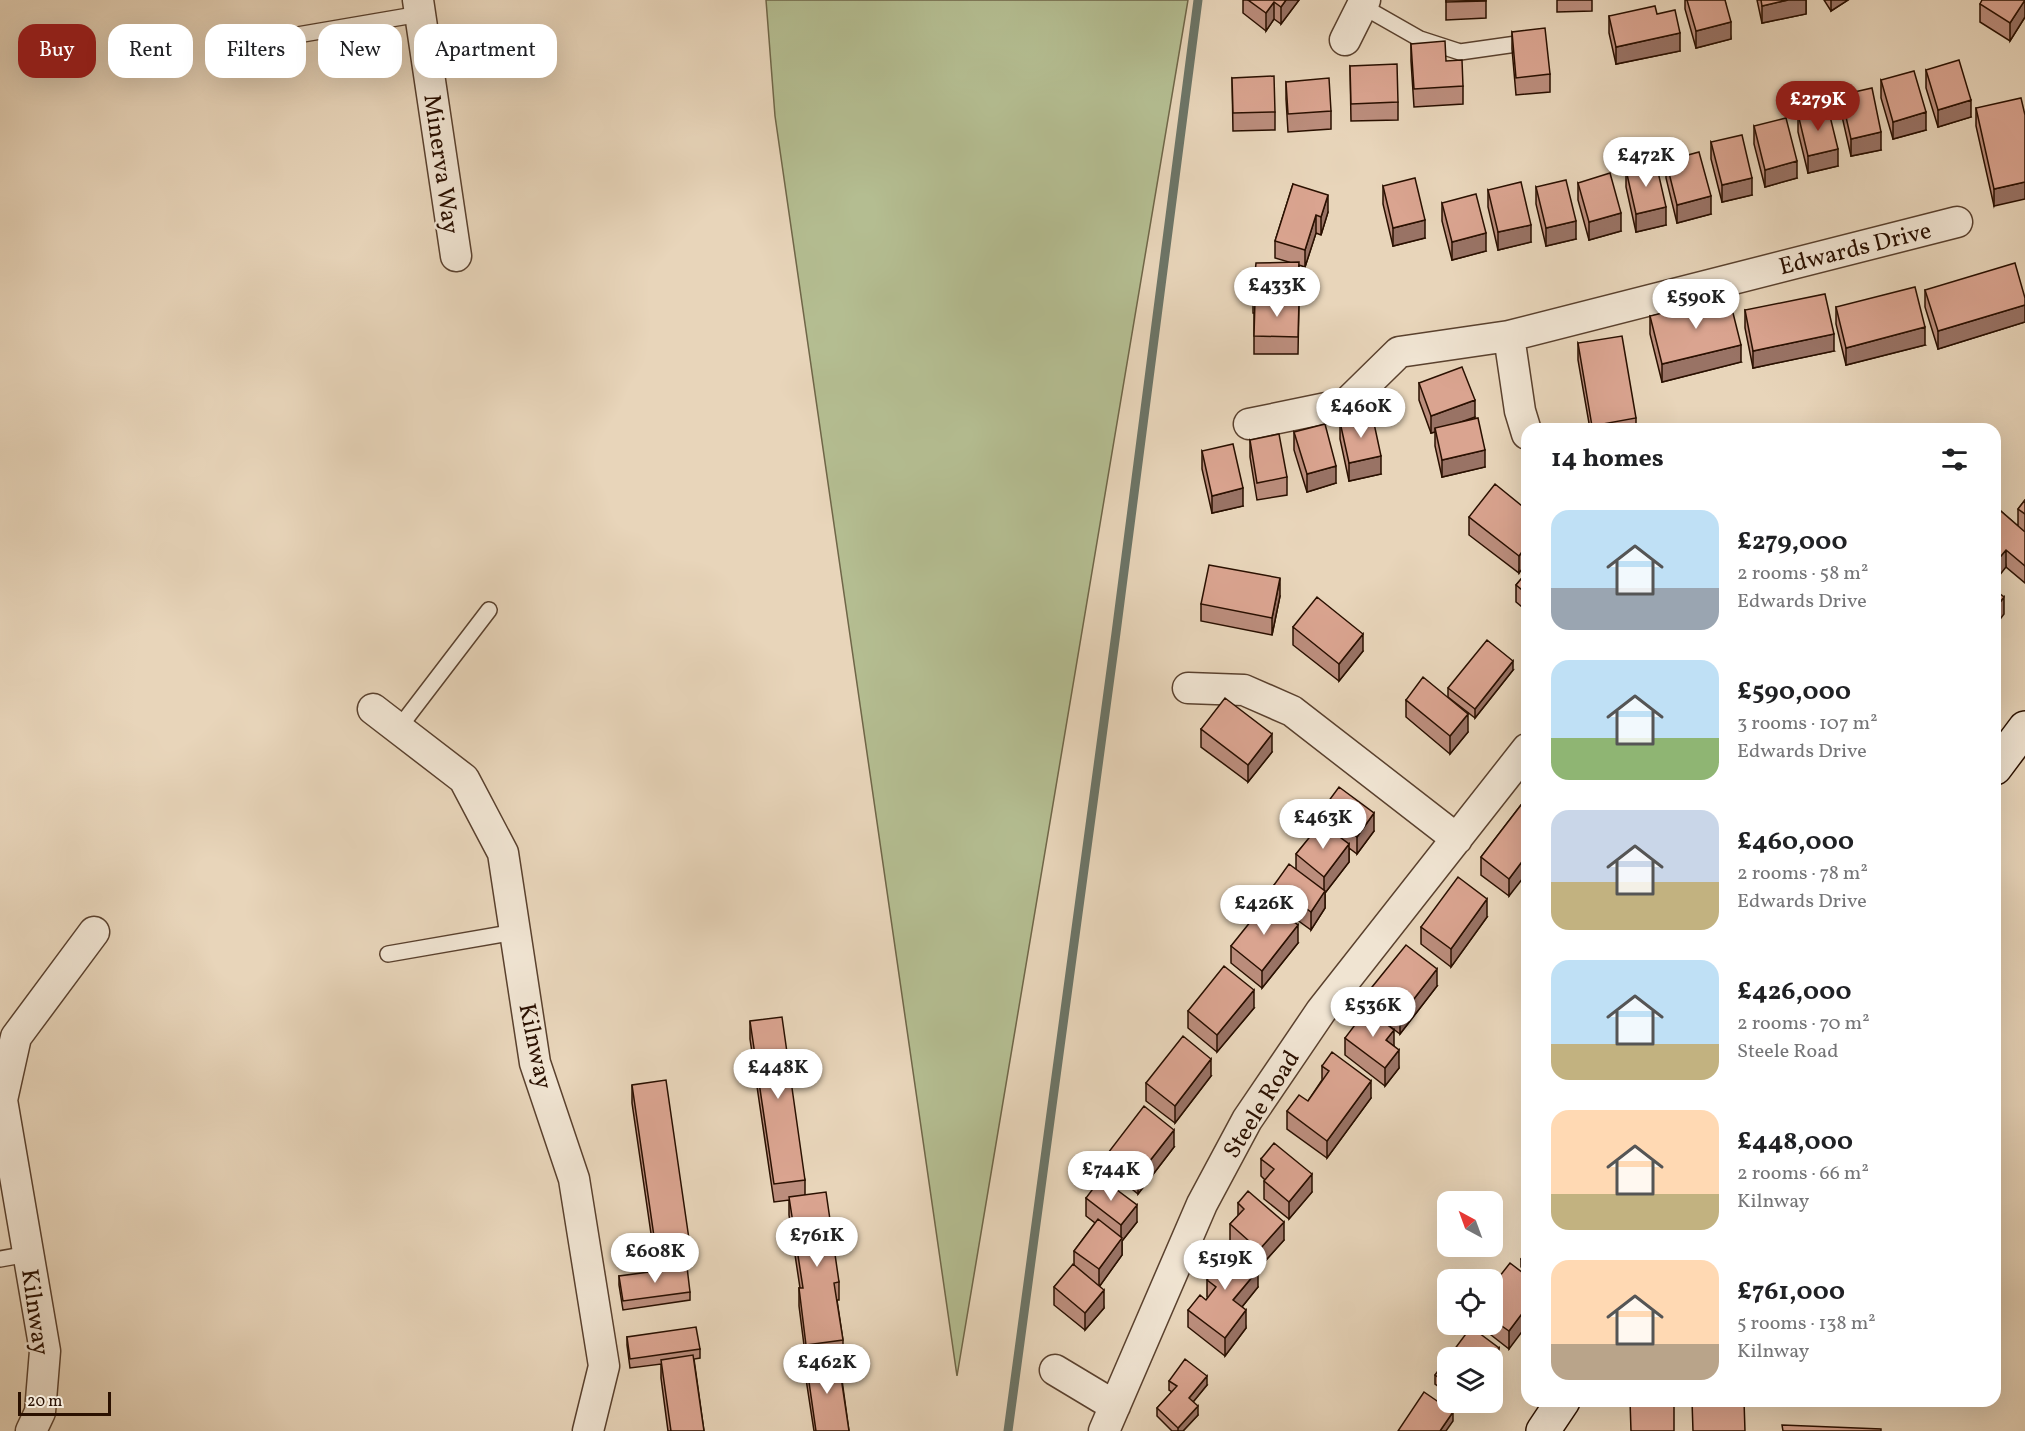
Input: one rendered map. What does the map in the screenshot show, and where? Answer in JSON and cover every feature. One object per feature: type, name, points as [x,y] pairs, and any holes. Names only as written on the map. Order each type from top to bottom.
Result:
[{"type":"street","points":[[1345,40],[1364,3]]},
{"type":"street","name":"Minerva Way","points":[[419,7],[456,256]]},
{"type":"street","name":"Edwards Drive","points":[[1249,424],[1346,404],[1400,352],[1509,336],[1958,222]]},
{"type":"street","points":[[1509,336],[1524,423]]},
{"type":"street","points":[[1188,688],[1244,690],[1292,711],[1457,839]]},
{"type":"street","name":"Kilnway","points":[[372,709],[464,779],[503,853],[535,1063],[574,1179],[604,1366],[588,1431]]},
{"type":"street","points":[[2001,760],[2025,728]]},
{"type":"street","name":"Steele Road","points":[[1055,1370],[1110,1418],[1202,1204],[1247,1120],[1321,1011],[1521,756]]},
{"type":"street","name":"Kilnway","points":[[31,1431],[40,1412],[45,1352],[14,1257],[2,1100],[16,1037],[94,932]]},
{"type":"street","points":[[1543,1431],[1559,1407]]},
{"type":"lane","points":[[1364,3],[1420,39],[1461,52],[1530,42]]},
{"type":"lane","points":[[306,32],[419,7]]},
{"type":"lane","points":[[398,729],[489,610]]},
{"type":"lane","points":[[388,954],[515,932]]},
{"type":"green space","points":[[766,0],[1188,0],[957,1376],[775,116]]},
{"type":"building","points":[[1248,0],[1286,0],[1281,7],[1274,2],[1266,13]]},
{"type":"building","points":[[1446,0],[1486,0],[1486,1],[1446,2]]},
{"type":"building","points":[[1687,0],[1725,0],[1731,22],[1696,31]]},
{"type":"building","points":[[1761,0],[1788,0],[1762,6]]},
{"type":"building","points":[[1982,0],[2025,0],[2010,23],[1980,4]]},
{"type":"building","points":[[1655,6],[1657,14],[1675,10],[1680,33],[1616,47],[1609,16]]},
{"type":"building","points":[[1545,28],[1550,74],[1516,78],[1512,32]]},
{"type":"building","points":[[1445,41],[1446,61],[1462,60],[1463,86],[1414,89],[1411,44]]},
{"type":"building","points":[[1959,60],[1971,100],[1938,110],[1926,70]]},
{"type":"building","points":[[1397,64],[1398,102],[1351,104],[1350,66]]},
{"type":"building","points":[[1914,71],[1926,112],[1893,122],[1881,80]]},
{"type":"building","points":[[1274,76],[1275,112],[1233,113],[1232,78]]},
{"type":"building","points":[[1329,78],[1331,111],[1288,114],[1286,82]]},
{"type":"building","points":[[1872,88],[1881,132],[1851,139],[1841,95]]},
{"type":"building","points":[[2021,98],[2025,115],[2025,182],[1994,189],[1976,108]]},
{"type":"building","points":[[1828,108],[1838,149],[1808,156],[1798,114]]},
{"type":"building","points":[[1786,118],[1797,161],[1765,170],[1754,126]]},
{"type":"building","points":[[1742,135],[1752,178],[1722,185],[1711,142]]},
{"type":"building","points":[[1699,152],[1711,196],[1677,205],[1666,161]]},
{"type":"building","points":[[1656,163],[1666,207],[1636,214],[1626,170]]},
{"type":"building","points":[[1610,173],[1621,213],[1589,222],[1578,183]]},
{"type":"building","points":[[1415,178],[1425,220],[1393,228],[1383,186]]},
{"type":"building","points":[[1566,180],[1576,221],[1546,228],[1536,187]]},
{"type":"building","points":[[1521,182],[1531,225],[1498,232],[1488,190]]},
{"type":"building","points":[[1293,184],[1328,195],[1321,217],[1316,215],[1305,250],[1275,241]]},
{"type":"building","points":[[1476,194],[1486,233],[1452,242],[1442,203]]},
{"type":"building","points":[[1299,262],[1297,297],[1253,296],[1256,263]]},
{"type":"building","points":[[2015,263],[2025,305],[1938,331],[1925,290]]},
{"type":"building","points":[[1915,287],[1925,327],[1846,348],[1836,307]]},
{"type":"building","points":[[1825,294],[1834,334],[1753,351],[1745,310]]},
{"type":"building","points":[[1729,297],[1741,345],[1662,364],[1650,316]]},
{"type":"building","points":[[1255,300],[1299,301],[1298,337],[1254,336]]},
{"type":"building","points":[[1622,336],[1636,418],[1608,423],[1591,423],[1578,343]]},
{"type":"building","points":[[1462,367],[1475,400],[1431,416],[1419,383]]},
{"type":"building","points":[[1372,414],[1381,456],[1349,463],[1340,422]]},
{"type":"building","points":[[1478,418],[1485,450],[1442,460],[1435,428]]},
{"type":"building","points":[[1325,424],[1336,466],[1307,474],[1294,432]]},
{"type":"building","points":[[1279,434],[1287,477],[1257,483],[1250,440]]},
{"type":"building","points":[[1233,444],[1243,488],[1212,496],[1202,451]]},
{"type":"building","points":[[1495,484],[1521,505],[1521,553],[1519,556],[1469,517]]},
{"type":"building","points":[[2025,500],[2025,514],[2018,509]]},
{"type":"building","points":[[2001,511],[2025,532],[2025,566],[2006,550],[2001,556]]},
{"type":"building","points":[[1209,565],[1280,578],[1272,618],[1201,604]]},
{"type":"building","points":[[1521,579],[1521,589],[1516,585]]},
{"type":"building","points":[[1317,597],[1363,634],[1339,664],[1293,627]]},
{"type":"building","points":[[1487,640],[1513,661],[1475,709],[1448,688]]},
{"type":"building","points":[[1423,677],[1468,714],[1450,736],[1406,700]]},
{"type":"building","points":[[1225,698],[1272,734],[1248,765],[1201,729]]},
{"type":"building","points":[[1339,787],[1374,813],[1357,837],[1322,810]]},
{"type":"building","points":[[1521,805],[1521,863],[1509,879],[1481,857]]},
{"type":"building","points":[[1321,823],[1349,844],[1324,877],[1296,854]]},
{"type":"building","points":[[1289,864],[1325,891],[1311,912],[1274,885]]},
{"type":"building","points":[[1458,877],[1487,899],[1451,949],[1421,927]]},
{"type":"building","points":[[1267,901],[1298,925],[1262,971],[1231,946]]},
{"type":"building","points":[[1406,945],[1437,969],[1400,1017],[1368,992]]},
{"type":"building","points":[[1224,966],[1254,990],[1217,1035],[1188,1011]]},
{"type":"building","points":[[1367,1009],[1394,1030],[1386,1040],[1399,1050],[1385,1068],[1345,1038]]},
{"type":"building","points":[[782,1017],[805,1180],[774,1184],[750,1021]]},
{"type":"building","points":[[1183,1036],[1211,1059],[1175,1106],[1146,1083]]},
{"type":"building","points":[[1332,1052],[1371,1081],[1327,1141],[1287,1111],[1299,1095],[1308,1101],[1329,1071],[1322,1066]]},
{"type":"building","points":[[666,1080],[690,1246],[656,1250],[632,1085]]},
{"type":"building","points":[[1144,1106],[1174,1130],[1138,1176],[1108,1153]]},
{"type":"building","points":[[1274,1143],[1312,1174],[1289,1202],[1264,1181],[1274,1169],[1261,1159]]},
{"type":"building","points":[[1101,1178],[1137,1205],[1121,1225],[1086,1198]]},
{"type":"building","points":[[1248,1191],[1284,1222],[1259,1250],[1230,1224],[1244,1209],[1238,1203]]},
{"type":"building","points":[[826,1192],[839,1282],[834,1283],[843,1340],[806,1345],[799,1288],[803,1288],[789,1197]]},
{"type":"building","points":[[1098,1219],[1122,1238],[1099,1269],[1074,1251]]},
{"type":"building","points":[[1223,1242],[1258,1270],[1233,1300],[1246,1310],[1225,1338],[1188,1310],[1200,1295],[1206,1300],[1216,1287],[1207,1280],[1220,1264],[1211,1257]]},
{"type":"building","points":[[1510,1263],[1521,1271],[1521,1315],[1509,1331],[1503,1327],[1503,1272]]},
{"type":"building","points":[[1073,1264],[1104,1290],[1085,1313],[1054,1287]]},
{"type":"building","points":[[687,1267],[690,1292],[623,1301],[619,1276]]},
{"type":"building","points":[[696,1327],[700,1349],[630,1359],[627,1337]]},
{"type":"building","points":[[1465,1335],[1482,1335],[1498,1347],[1456,1347]]},
{"type":"building","points":[[693,1355],[704,1431],[671,1431],[661,1360]]},
{"type":"building","points":[[838,1357],[849,1431],[816,1431],[806,1361]]},
{"type":"building","points":[[1185,1359],[1207,1376],[1189,1398],[1198,1406],[1178,1428],[1157,1408],[1177,1386],[1169,1381]]},
{"type":"building","points":[[1424,1392],[1437,1401],[1437,1413],[1452,1413],[1440,1431],[1398,1431]]},
{"type":"building","points":[[1630,1407],[1674,1407],[1674,1431],[1631,1431]]},
{"type":"building","points":[[1692,1407],[1744,1407],[1745,1431],[1693,1431]]},
{"type":"building","points":[[1782,1425],[1881,1429],[1881,1431],[1783,1431]]},
{"type":"waterway","points":[[1008,1431],[1116,633],[1198,0]]}]
